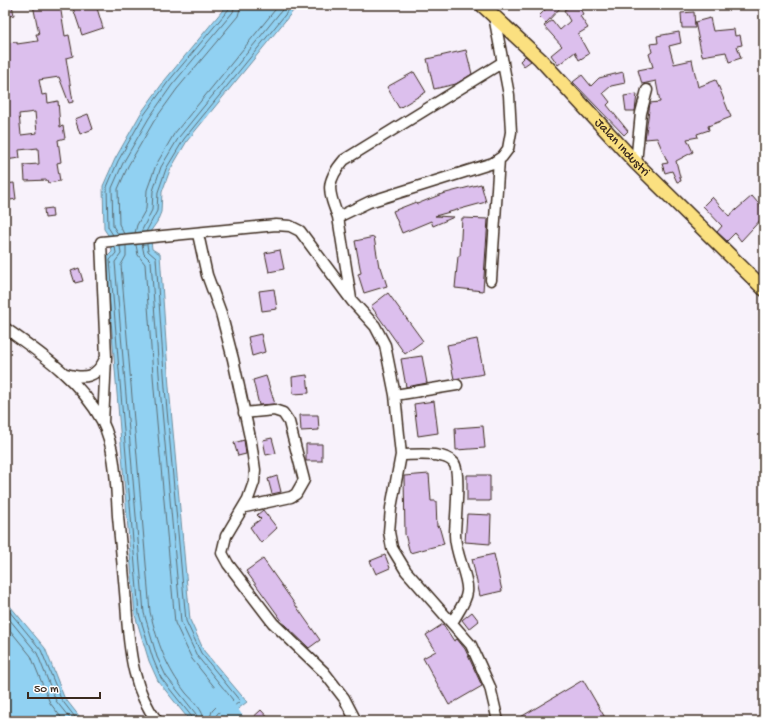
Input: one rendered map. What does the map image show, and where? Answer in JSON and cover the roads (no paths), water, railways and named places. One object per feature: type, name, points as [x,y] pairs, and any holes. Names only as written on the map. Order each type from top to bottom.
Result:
[{"type":"main road","name":"Jalan Industri","points":[[482,5],[540,60],[636,163],[764,289]]},
{"type":"street","points":[[338,217],[369,202],[486,166],[499,159],[508,149],[511,132],[508,95],[494,16]]},
{"type":"street","points":[[352,301],[338,217],[329,188],[331,179],[336,170],[344,160],[503,62]]},
{"type":"street","points":[[636,163],[640,113],[647,90]]},
{"type":"street","points":[[491,280],[499,159]]},
{"type":"street","points":[[102,423],[106,357],[101,242],[198,234],[276,225],[296,228],[304,235],[352,301],[381,336],[388,355],[395,395],[401,455],[390,514],[389,532],[392,548],[406,571],[471,645],[478,657],[490,687],[498,721]]},
{"type":"street","points":[[198,234],[207,276],[223,320],[251,442],[255,477],[251,494],[245,507],[226,536],[221,548],[223,557],[274,623],[324,672],[344,698],[356,721]]},
{"type":"street","points":[[5,328],[66,374],[92,406],[102,423],[113,458],[128,625],[136,678],[145,703],[157,721]]},
{"type":"street","points":[[66,374],[77,376],[91,375],[99,371],[106,357]]},
{"type":"street","points":[[395,395],[457,385]]},
{"type":"street","points":[[244,413],[274,410],[283,412],[289,422],[304,480],[296,494],[291,497],[245,507]]},
{"type":"street","points":[[401,455],[443,456],[451,460],[456,467],[455,537],[458,557],[468,590],[464,601],[452,622]]},
{"type":"water","points":[[227,5],[298,5],[187,141],[170,170],[162,192],[161,212],[157,222],[150,232],[152,249],[160,254],[169,387],[190,620],[204,651],[247,702],[222,721],[190,721],[158,681],[149,661],[135,615],[106,258],[112,252],[110,238],[104,229],[103,186],[115,159],[141,113],[165,80]]},
{"type":"water","points":[[5,600],[45,648],[64,697],[83,721],[5,721]]},
{"type":"waterway","points":[[218,695],[236,721]]}]
